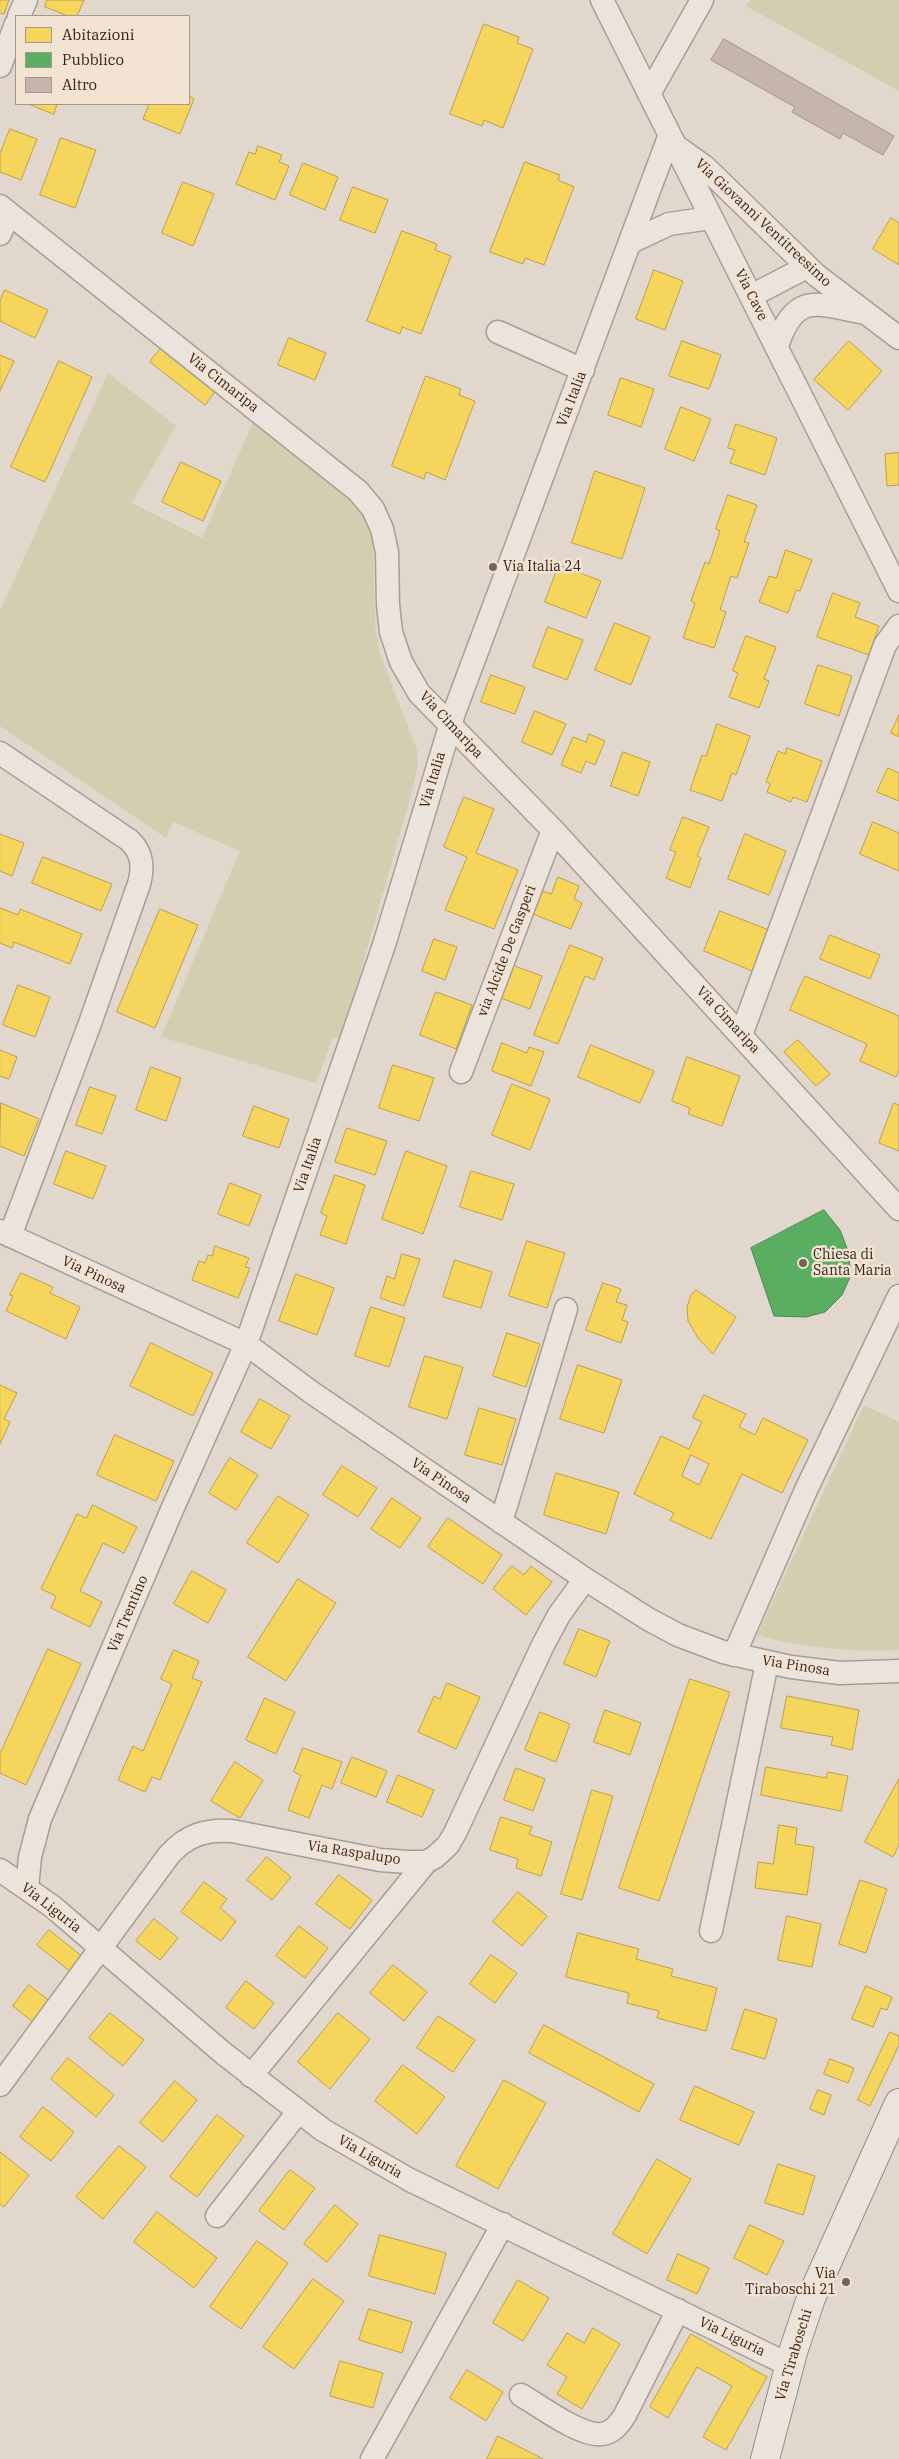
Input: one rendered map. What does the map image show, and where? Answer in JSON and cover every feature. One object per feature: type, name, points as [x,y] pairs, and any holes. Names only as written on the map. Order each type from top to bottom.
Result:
[{"type":"street","points":[[19,15],[26,0]]},
{"type":"street","name":"Via Cave","points":[[602,0],[899,591]]},
{"type":"street","points":[[649,94],[702,0]]},
{"type":"street","points":[[0,66],[15,27]]},
{"type":"street","name":"Via Italia","points":[[246,1344],[384,945],[450,726],[631,242],[672,141]]},
{"type":"street","name":"Via Giovanni Ventitreesimo","points":[[672,141],[705,168],[807,267],[864,313],[899,338]]},
{"type":"street","points":[[0,234],[5,210]]},
{"type":"street","name":"Via Cimaripa","points":[[5,210],[345,479],[364,497],[373,509],[384,536],[388,560],[388,614],[399,657],[419,693],[553,830],[899,1209]]},
{"type":"street","points":[[631,242],[669,224],[711,218]]},
{"type":"street","points":[[751,296],[807,267]]},
{"type":"street","points":[[777,346],[786,322],[799,309],[822,305],[864,313]]},
{"type":"street","points":[[498,332],[583,370]]},
{"type":"street","points":[[742,1035],[885,645],[899,626]]},
{"type":"street","points":[[0,753],[129,840],[140,854],[142,869],[139,884],[89,1026],[3,1234]]},
{"type":"street","name":"via Alcide De Gasperi","points":[[462,1072],[553,830]]},
{"type":"street","name":"Via Pinosa","points":[[3,1234],[246,1344],[500,1522],[584,1579],[659,1626],[701,1645],[768,1663],[826,1672],[899,1671]]},
{"type":"street","points":[[734,1655],[806,1490],[899,1296]]},
{"type":"street","points":[[500,1522],[566,1309]]},
{"type":"street","name":"Via Trentino","points":[[27,1888],[30,1856],[40,1819],[246,1344]]},
{"type":"street","points":[[251,2076],[426,1862],[443,1851],[452,1838],[543,1645],[559,1615],[584,1579]]},
{"type":"street","points":[[711,1931],[768,1663]]},
{"type":"street","name":"Via Raspalupo","points":[[0,2085],[169,1855],[186,1839],[201,1832],[232,1831],[380,1860],[426,1862]]},
{"type":"street","name":"Via Liguria","points":[[0,1870],[27,1888],[101,1948],[251,2076],[298,2112],[374,2160],[789,2365]]},
{"type":"street","points":[[217,2216],[298,2112]]},
{"type":"street","name":"Via Tiraboschi","points":[[765,2459],[789,2365],[816,2288],[897,2113]]},
{"type":"street","points":[[372,2459],[502,2224]]},
{"type":"street","points":[[521,2395],[580,2430],[602,2434],[613,2429],[625,2414],[678,2310]]},
{"type":"shaded area","points":[[750,0],[899,0],[899,91],[746,6]]},
{"type":"shaded area","points":[[108,373],[176,426],[132,503],[202,538],[255,418],[343,486],[370,519],[373,540],[375,625],[380,654],[417,750],[418,764],[413,788],[341,1040],[333,1037],[316,1083],[161,1037],[240,851],[173,822],[166,838],[0,726],[0,611]]},
{"type":"shaded area","points":[[864,1405],[899,1422],[899,1650],[827,1648],[757,1635]]},
{"type":"building: Abitazioni","points":[[0,0],[9,0],[4,14],[0,13]]},
{"type":"building: Abitazioni","points":[[47,0],[84,0],[77,15],[65,15],[45,7]]},
{"type":"building: Abitazioni","points":[[484,24],[519,37],[517,43],[533,49],[503,128],[484,120],[482,126],[450,114]]},
{"type":"building: Abitazioni","points":[[190,97],[194,99],[180,134],[143,119],[149,105],[190,105]]},
{"type":"building: Abitazioni","points":[[32,105],[57,105],[54,114]]},
{"type":"building: Abitazioni","points":[[10,129],[37,139],[21,180],[0,172],[0,154]]},
{"type":"building: Abitazioni","points":[[61,138],[96,150],[75,208],[40,195]]},
{"type":"building: Abitazioni","points":[[258,146],[282,155],[279,162],[289,166],[275,200],[236,184],[249,152],[255,154]]},
{"type":"building: Abitazioni","points":[[525,162],[560,175],[558,180],[574,187],[544,265],[525,258],[523,264],[490,252]]},
{"type":"building: Abitazioni","points":[[303,163],[338,177],[325,210],[290,195]]},
{"type":"building: Abitazioni","points":[[183,182],[214,194],[193,246],[162,233]]},
{"type":"building: Abitazioni","points":[[353,187],[388,200],[375,233],[340,220]]},
{"type":"building: Abitazioni","points":[[891,218],[899,223],[899,265],[873,249]]},
{"type":"building: Abitazioni","points":[[402,231],[437,244],[435,250],[451,256],[421,334],[402,327],[400,334],[367,321]]},
{"type":"building: Abitazioni","points":[[654,270],[683,281],[665,330],[636,319]]},
{"type":"building: Abitazioni","points":[[5,290],[48,310],[35,338],[0,321],[0,301]]},
{"type":"building: Abitazioni","points":[[289,338],[326,353],[315,380],[278,365]]},
{"type":"building: Abitazioni","points":[[682,341],[721,355],[709,389],[669,376]]},
{"type":"building: Abitazioni","points":[[849,341],[882,371],[848,410],[814,380]]},
{"type":"building: Abitazioni","points":[[164,344],[219,386],[205,405],[150,362]]},
{"type":"building: Abitazioni","points":[[0,355],[14,361],[0,391]]},
{"type":"building: Abitazioni","points":[[59,361],[92,377],[45,482],[11,467]]},
{"type":"building: Abitazioni","points":[[426,376],[461,389],[459,395],[475,401],[445,480],[426,472],[424,479],[392,466]]},
{"type":"building: Abitazioni","points":[[621,378],[654,389],[641,427],[608,415]]},
{"type":"building: Abitazioni","points":[[681,407],[711,419],[694,461],[665,449]]},
{"type":"building: Abitazioni","points":[[736,424],[777,438],[765,475],[730,463],[735,450],[728,448]]},
{"type":"building: Abitazioni","points":[[899,453],[899,485],[887,486],[885,454]]},
{"type":"building: Abitazioni","points":[[181,462],[221,481],[203,521],[162,502]]},
{"type":"building: Abitazioni","points":[[595,471],[645,488],[622,559],[572,543]]},
{"type":"building: Abitazioni","points":[[728,495],[757,505],[744,542],[749,543],[737,578],[731,576],[720,610],[726,612],[714,648],[683,638],[695,603],[691,601],[705,562],[709,564],[720,531],[716,529]]},
{"type":"building: Abitazioni","points":[[786,550],[812,560],[800,591],[796,590],[788,613],[759,602],[769,576],[776,578]]},
{"type":"building: Abitazioni","points":[[559,565],[601,581],[586,618],[545,602]]},
{"type":"building: Abitazioni","points":[[833,593],[860,603],[855,617],[879,626],[869,655],[817,637]]},
{"type":"building: Abitazioni","points":[[615,623],[650,637],[631,685],[595,670]]},
{"type":"building: Abitazioni","points":[[548,627],[583,640],[567,680],[533,667]]},
{"type":"building: Abitazioni","points":[[746,636],[776,647],[764,679],[769,681],[759,708],[729,697],[738,673],[733,671]]},
{"type":"building: Abitazioni","points":[[818,665],[852,676],[839,716],[805,704]]},
{"type":"building: Abitazioni","points":[[491,675],[525,687],[515,714],[481,702]]},
{"type":"building: Abitazioni","points":[[535,711],[566,724],[552,755],[522,742]]},
{"type":"building: Abitazioni","points":[[899,715],[899,737],[891,733]]},
{"type":"building: Abitazioni","points":[[717,724],[750,736],[736,775],[732,773],[722,801],[690,790],[702,755],[706,756]]},
{"type":"building: Abitazioni","points":[[589,734],[605,741],[595,765],[586,761],[581,773],[561,765],[573,737],[586,742]]},
{"type":"building: Abitazioni","points":[[787,748],[822,761],[807,802],[793,797],[791,802],[767,792],[770,784],[766,782],[778,751],[785,754]]},
{"type":"building: Abitazioni","points":[[623,752],[650,762],[638,796],[611,786]]},
{"type":"building: Abitazioni","points":[[888,768],[899,773],[899,801],[877,792]]},
{"type":"building: Abitazioni","points":[[464,797],[494,809],[476,853],[518,870],[494,929],[445,910],[467,857],[444,847]]},
{"type":"building: Abitazioni","points":[[683,817],[709,827],[697,856],[701,858],[690,888],[666,878],[676,852],[670,850]]},
{"type":"building: Abitazioni","points":[[873,822],[899,833],[899,871],[860,854]]},
{"type":"building: Abitazioni","points":[[0,834],[24,843],[12,876],[0,871]]},
{"type":"building: Abitazioni","points":[[745,834],[786,851],[769,895],[728,879]]},
{"type":"building: Abitazioni","points":[[43,857],[112,884],[101,911],[32,883]]},
{"type":"building: Abitazioni","points":[[558,877],[579,886],[574,899],[582,903],[571,929],[533,914],[542,891],[551,894]]},
{"type":"building: Abitazioni","points":[[0,908],[18,915],[20,909],[82,934],[70,964],[14,942],[12,948],[0,943]]},
{"type":"building: Abitazioni","points":[[160,909],[198,925],[155,1028],[117,1012]]},
{"type":"building: Abitazioni","points":[[720,911],[769,930],[752,971],[704,951]]},
{"type":"building: Abitazioni","points":[[830,935],[880,955],[870,979],[820,959]]},
{"type":"building: Abitazioni","points":[[434,939],[457,947],[445,980],[422,971]]},
{"type":"building: Abitazioni","points":[[570,945],[603,958],[594,980],[585,976],[558,1044],[534,1035]]},
{"type":"building: Abitazioni","points":[[509,964],[542,976],[530,1009],[498,997]]},
{"type":"building: Abitazioni","points":[[805,976],[899,1016],[899,1071],[896,1077],[860,1061],[867,1044],[790,1010]]},
{"type":"building: Abitazioni","points":[[18,985],[50,997],[35,1037],[3,1025]]},
{"type":"building: Abitazioni","points":[[436,992],[472,1005],[456,1049],[420,1035]]},
{"type":"building: Abitazioni","points":[[798,1040],[830,1074],[816,1086],[784,1052]]},
{"type":"building: Abitazioni","points":[[502,1043],[527,1053],[529,1047],[544,1052],[531,1086],[492,1071]]},
{"type":"building: Abitazioni","points":[[591,1045],[654,1071],[640,1103],[578,1077]]},
{"type":"building: Abitazioni","points":[[0,1050],[17,1057],[9,1079],[0,1076]]},
{"type":"building: Abitazioni","points":[[687,1057],[740,1076],[722,1126],[688,1114],[690,1108],[672,1101]]},
{"type":"building: Abitazioni","points":[[393,1065],[434,1078],[419,1121],[379,1108]]},
{"type":"building: Abitazioni","points":[[151,1067],[181,1078],[166,1121],[136,1110]]},
{"type":"building: Abitazioni","points":[[512,1084],[550,1099],[530,1150],[492,1135]]},
{"type":"building: Abitazioni","points":[[90,1087],[116,1096],[102,1134],[76,1125]]},
{"type":"building: Abitazioni","points":[[1,1103],[39,1119],[24,1156],[0,1146]]},
{"type":"building: Abitazioni","points":[[894,1103],[899,1105],[899,1151],[879,1143]]},
{"type":"building: Abitazioni","points":[[254,1106],[289,1119],[279,1148],[243,1136]]},
{"type":"building: Abitazioni","points":[[347,1128],[387,1141],[375,1175],[335,1162]]},
{"type":"building: Abitazioni","points":[[66,1151],[106,1166],[93,1199],[54,1184]]},
{"type":"building: Abitazioni","points":[[406,1151],[447,1166],[423,1234],[382,1219]]},
{"type":"building: Abitazioni","points":[[471,1171],[514,1184],[502,1220],[460,1207]]},
{"type":"building: Abitazioni","points":[[335,1175],[365,1185],[346,1244],[320,1235],[327,1216],[321,1213]]},
{"type":"building: Abitazioni","points":[[230,1183],[261,1195],[249,1226],[218,1214]]},
{"type":"building: Abitazioni","points":[[527,1241],[565,1253],[547,1308],[509,1296]]},
{"type":"building: Abitazioni","points":[[215,1246],[249,1258],[245,1267],[250,1268],[238,1298],[192,1280],[199,1261],[205,1263],[208,1255],[212,1256]]},
{"type":"building: Abitazioni","points":[[402,1254],[420,1259],[404,1306],[380,1298],[387,1276],[394,1279]]},
{"type":"building: Abitazioni","points":[[455,1260],[492,1272],[481,1308],[443,1297]]},
{"type":"building: Abitazioni","points":[[21,1273],[53,1287],[50,1293],[80,1307],[66,1339],[6,1311],[13,1296],[10,1295]]},
{"type":"building: Abitazioni","points":[[296,1274],[334,1288],[317,1335],[279,1321]]},
{"type":"building: Abitazioni","points":[[603,1283],[621,1289],[616,1302],[627,1305],[622,1320],[628,1322],[621,1343],[586,1330]]},
{"type":"building: Abitazioni","points":[[696,1290],[736,1317],[713,1354],[698,1338],[688,1321],[687,1307],[691,1295]]},
{"type":"building: Abitazioni","points":[[371,1307],[405,1318],[389,1367],[355,1356]]},
{"type":"building: Abitazioni","points":[[507,1333],[540,1344],[526,1387],[493,1376]]},
{"type":"building: Abitazioni","points":[[151,1343],[213,1373],[193,1416],[130,1386]]},
{"type":"building: Abitazioni","points":[[425,1356],[463,1367],[447,1419],[409,1407]]},
{"type":"building: Abitazioni","points":[[578,1365],[622,1380],[604,1433],[560,1419]]},
{"type":"building: Abitazioni","points":[[0,1385],[17,1393],[4,1419],[10,1422],[0,1444]]},
{"type":"building: Abitazioni","points":[[704,1395],[746,1414],[739,1427],[755,1435],[763,1418],[808,1440],[782,1493],[742,1474],[711,1539],[670,1520],[674,1513],[634,1494],[661,1436],[689,1449],[702,1422],[693,1418]],"holes":[[[691,1455],[709,1464],[699,1485],[682,1476]]]},
{"type":"building: Abitazioni","points":[[260,1399],[290,1416],[271,1449],[241,1432]]},
{"type":"building: Abitazioni","points":[[479,1408],[516,1419],[502,1465],[465,1455]]},
{"type":"building: Abitazioni","points":[[115,1435],[174,1461],[156,1501],[97,1475]]},
{"type":"building: Abitazioni","points":[[230,1458],[258,1475],[236,1510],[209,1493]]},
{"type":"building: Abitazioni","points":[[342,1466],[377,1488],[358,1517],[323,1495]]},
{"type":"building: Abitazioni","points":[[556,1473],[619,1492],[606,1534],[544,1515]]},
{"type":"building: Abitazioni","points":[[278,1496],[309,1515],[278,1563],[247,1543]]},
{"type":"building: Abitazioni","points":[[392,1498],[421,1518],[400,1548],[371,1529]]},
{"type":"building: Abitazioni","points":[[93,1505],[137,1527],[124,1553],[103,1543],[80,1591],[102,1602],[90,1627],[51,1608],[56,1596],[41,1589],[77,1514],[86,1518]]},
{"type":"building: Abitazioni","points":[[448,1518],[502,1555],[483,1584],[428,1547]]},
{"type":"building: Abitazioni","points":[[512,1566],[524,1575],[531,1566],[552,1582],[526,1615],[493,1589]]},
{"type":"building: Abitazioni","points":[[192,1571],[226,1590],[208,1623],[174,1604]]},
{"type":"building: Abitazioni","points":[[298,1579],[336,1603],[286,1681],[248,1657]]},
{"type":"building: Abitazioni","points":[[579,1629],[610,1641],[596,1677],[564,1664]]},
{"type":"building: Abitazioni","points":[[48,1649],[81,1664],[26,1785],[0,1773],[0,1754]]},
{"type":"building: Abitazioni","points":[[174,1650],[199,1661],[192,1678],[202,1682],[160,1780],[152,1777],[145,1792],[118,1780],[133,1746],[143,1751],[172,1684],[161,1679]]},
{"type":"building: Abitazioni","points":[[690,1679],[730,1692],[659,1901],[619,1888]]},
{"type":"building: Abitazioni","points":[[447,1683],[480,1697],[456,1749],[418,1732],[434,1696],[440,1699]]},
{"type":"building: Abitazioni","points":[[787,1696],[859,1710],[852,1750],[831,1745],[833,1737],[781,1728]]},
{"type":"building: Abitazioni","points":[[265,1698],[295,1712],[276,1754],[246,1740]]},
{"type":"building: Abitazioni","points":[[605,1710],[641,1723],[630,1755],[594,1742]]},
{"type":"building: Abitazioni","points":[[540,1712],[570,1724],[556,1762],[525,1750]]},
{"type":"building: Abitazioni","points":[[303,1748],[342,1762],[332,1789],[322,1785],[309,1818],[288,1810],[301,1775],[294,1772]]},
{"type":"building: Abitazioni","points":[[352,1757],[387,1771],[376,1797],[341,1783]]},
{"type":"building: Abitazioni","points":[[235,1762],[263,1780],[240,1818],[211,1801]]},
{"type":"building: Abitazioni","points":[[766,1767],[826,1778],[828,1772],[848,1776],[841,1811],[761,1795]]},
{"type":"building: Abitazioni","points":[[516,1768],[545,1779],[533,1811],[504,1800]]},
{"type":"building: Abitazioni","points":[[398,1775],[434,1790],[422,1817],[387,1802]]},
{"type":"building: Abitazioni","points":[[899,1779],[899,1845],[893,1857],[865,1842]]},
{"type":"building: Abitazioni","points":[[592,1790],[613,1796],[582,1900],[561,1894]]},
{"type":"building: Abitazioni","points":[[501,1817],[532,1827],[529,1834],[552,1842],[541,1876],[516,1868],[518,1859],[490,1850]]},
{"type":"building: Abitazioni","points":[[779,1825],[797,1828],[795,1844],[814,1847],[807,1895],[755,1888],[758,1862],[773,1864]]},
{"type":"building: Abitazioni","points":[[267,1857],[291,1877],[272,1900],[247,1880]]},
{"type":"building: Abitazioni","points":[[339,1875],[372,1900],[350,1929],[316,1904]]},
{"type":"building: Abitazioni","points":[[860,1880],[887,1889],[866,1953],[839,1944]]},
{"type":"building: Abitazioni","points":[[204,1882],[227,1899],[220,1908],[236,1921],[221,1941],[181,1912]]},
{"type":"building: Abitazioni","points":[[518,1892],[547,1916],[522,1946],[493,1922]]},
{"type":"building: Abitazioni","points":[[787,1916],[821,1924],[812,1967],[778,1960]]},
{"type":"building: Abitazioni","points":[[154,1919],[178,1938],[160,1960],[136,1941]]},
{"type":"building: Abitazioni","points":[[299,1926],[328,1948],[305,1978],[276,1956]]},
{"type":"building: Abitazioni","points":[[49,1930],[83,1957],[71,1972],[37,1945]]},
{"type":"building: Abitazioni","points":[[578,1933],[639,1949],[636,1959],[673,1969],[671,1976],[717,1988],[706,2031],[657,2018],[659,2011],[627,2003],[629,1993],[566,1977]]},
{"type":"building: Abitazioni","points":[[491,1955],[517,1973],[495,2003],[470,1984]]},
{"type":"building: Abitazioni","points":[[393,1965],[427,1992],[404,2021],[370,1993]]},
{"type":"building: Abitazioni","points":[[246,1981],[274,2003],[254,2029],[226,2008]]},
{"type":"building: Abitazioni","points":[[29,1985],[52,2003],[35,2024],[13,2006]]},
{"type":"building: Abitazioni","points":[[866,1986],[892,1997],[887,2010],[881,2008],[873,2027],[852,2019]]},
{"type":"building: Abitazioni","points":[[745,2009],[777,2019],[765,2059],[732,2049]]},
{"type":"building: Abitazioni","points":[[110,2013],[144,2040],[123,2066],[89,2038]]},
{"type":"building: Abitazioni","points":[[338,2013],[370,2039],[330,2089],[298,2062]]},
{"type":"building: Abitazioni","points":[[438,2016],[475,2040],[453,2072],[417,2048]]},
{"type":"building: Abitazioni","points":[[544,2025],[654,2084],[639,2112],[529,2053]]},
{"type":"building: Abitazioni","points":[[890,2032],[899,2036],[899,2045],[870,2106],[858,2100]]},
{"type":"building: Abitazioni","points":[[68,2058],[114,2095],[96,2117],[51,2079]]},
{"type":"building: Abitazioni","points":[[830,2059],[854,2068],[848,2083],[824,2074]]},
{"type":"building: Abitazioni","points":[[403,2065],[445,2097],[417,2134],[375,2101]]},
{"type":"building: Abitazioni","points":[[504,2080],[546,2103],[498,2189],[456,2166]]},
{"type":"building: Abitazioni","points":[[175,2081],[197,2100],[163,2142],[140,2123]]},
{"type":"building: Abitazioni","points":[[695,2086],[754,2112],[739,2145],[680,2120]]},
{"type":"building: Abitazioni","points":[[818,2090],[831,2095],[824,2115],[810,2109]]},
{"type":"building: Abitazioni","points":[[43,2107],[74,2132],[51,2161],[20,2137]]},
{"type":"building: Abitazioni","points":[[217,2115],[244,2136],[197,2197],[170,2177]]},
{"type":"building: Abitazioni","points":[[119,2146],[146,2167],[103,2219],[76,2197]]},
{"type":"building: Abitazioni","points":[[0,2152],[29,2175],[4,2207],[0,2204]]},
{"type":"building: Abitazioni","points":[[657,2159],[691,2179],[647,2254],[613,2234]]},
{"type":"building: Abitazioni","points":[[778,2164],[815,2176],[803,2215],[765,2203]]},
{"type":"building: Abitazioni","points":[[290,2170],[315,2188],[284,2230],[259,2211]]},
{"type":"building: Abitazioni","points":[[335,2205],[358,2224],[327,2262],[304,2244]]},
{"type":"building: Abitazioni","points":[[157,2212],[217,2258],[194,2288],[134,2242]]},
{"type":"building: Abitazioni","points":[[750,2225],[784,2241],[767,2275],[734,2258]]},
{"type":"building: Abitazioni","points":[[380,2235],[446,2253],[435,2294],[369,2276]]},
{"type":"building: Abitazioni","points":[[257,2241],[288,2263],[241,2329],[210,2307]]},
{"type":"building: Abitazioni","points":[[678,2254],[709,2268],[697,2294],[667,2280]]},
{"type":"building: Abitazioni","points":[[313,2279],[344,2301],[294,2369],[263,2347]]},
{"type":"building: Abitazioni","points":[[518,2280],[549,2298],[523,2341],[493,2323]]},
{"type":"building: Abitazioni","points":[[369,2309],[412,2322],[402,2353],[359,2340]]},
{"type":"building: Abitazioni","points":[[593,2328],[620,2344],[582,2409],[557,2394],[567,2377],[547,2365],[567,2333],[584,2343]]},
{"type":"building: Abitazioni","points":[[691,2334],[767,2377],[726,2450],[703,2437],[732,2386],[697,2367],[668,2418],[650,2407]]},
{"type":"building: Abitazioni","points":[[340,2361],[383,2373],[373,2408],[330,2396]]},
{"type":"building: Abitazioni","points":[[467,2370],[503,2392],[486,2421],[450,2398]]},
{"type":"building: Abitazioni","points":[[498,2436],[543,2459],[487,2459]]},
{"type":"building: Pubblico","name":"Chiesa di Santa Maria","points":[[824,1210],[840,1230],[848,1251],[851,1275],[842,1295],[825,1312],[806,1317],[774,1316],[751,1248]]},
{"type":"building: Altro","points":[[724,39],[894,136],[883,155],[843,133],[840,139],[792,112],[795,107],[711,60]]},
{"type":"place","name":"Via Italia 24","points":[[493,567]]},
{"type":"place","name":"Chiesa di Santa Maria","points":[[803,1263]]},
{"type":"place","name":"Via Tiraboschi 21","points":[[846,2282]]}]
